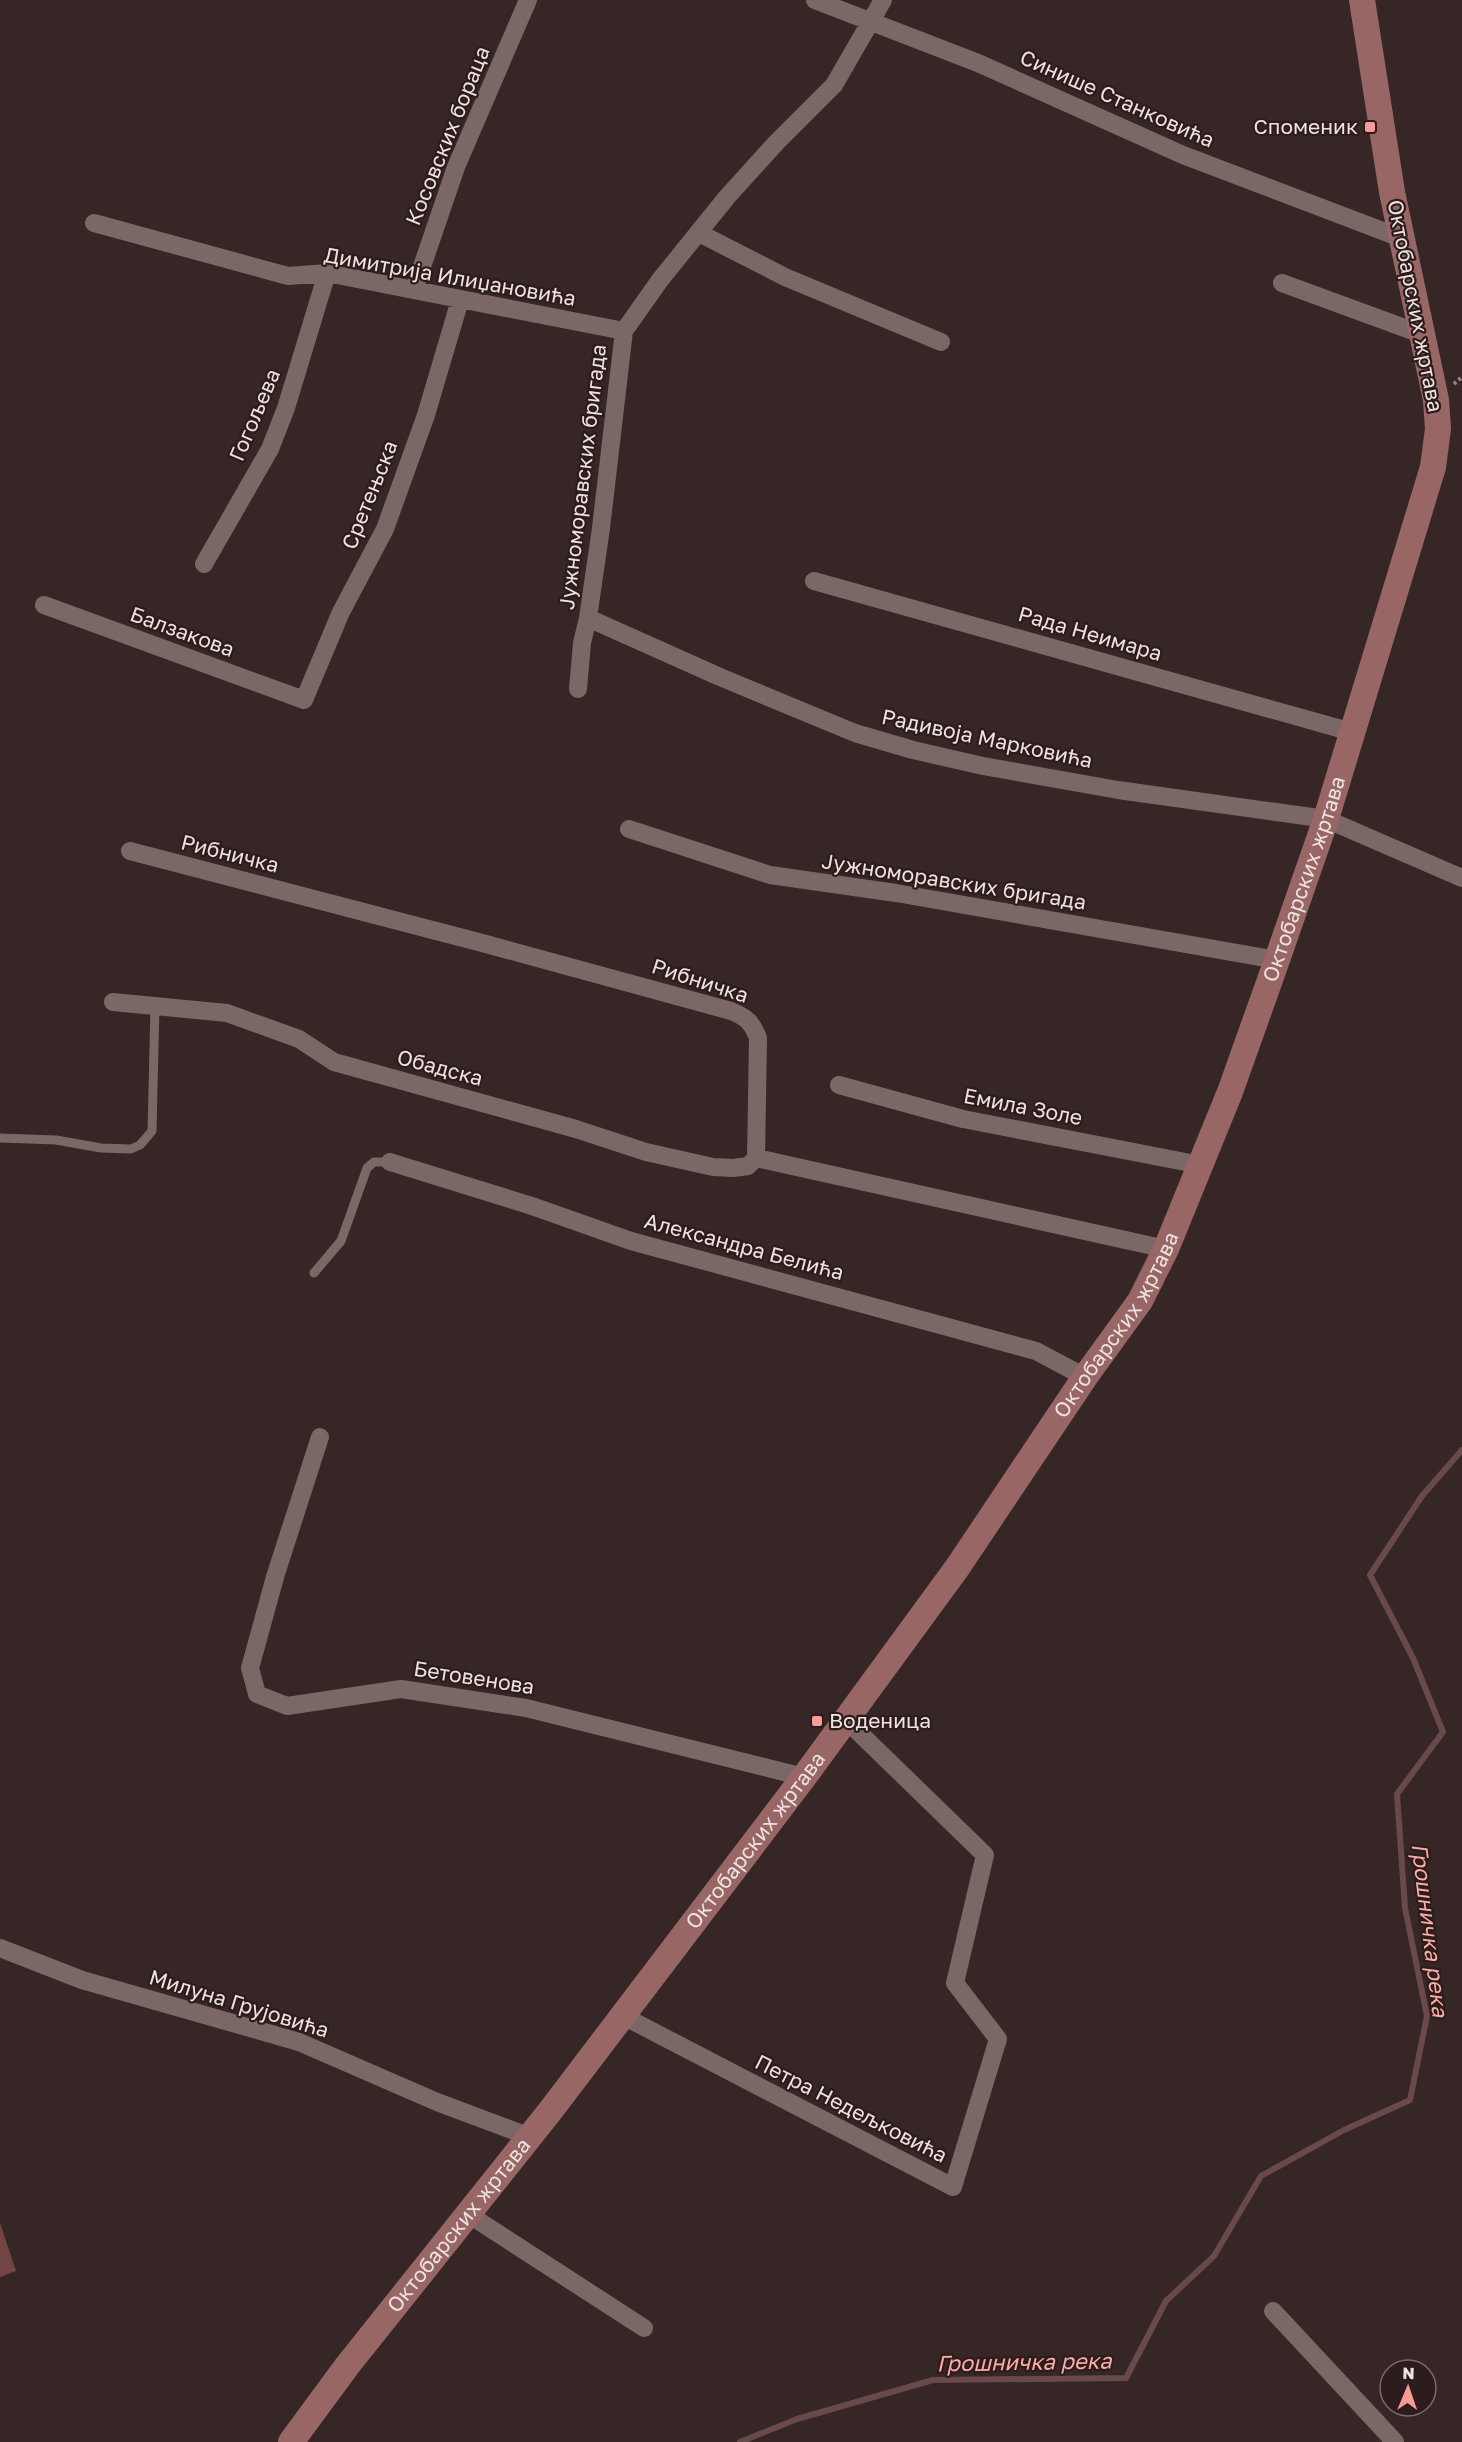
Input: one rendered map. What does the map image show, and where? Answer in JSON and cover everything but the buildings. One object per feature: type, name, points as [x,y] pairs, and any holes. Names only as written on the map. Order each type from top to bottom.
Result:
[{"type":"street","name":"Косовских бораца","points":[[414,290],[456,167],[528,0]]},
{"type":"street","name":"Синише Станковића","points":[[815,0],[978,63],[1183,155],[1401,238]]},
{"type":"street","name":"Јужноморавских бригада","points":[[578,689],[582,643],[588,618],[624,332],[660,280],[727,197],[776,143],[834,85],[883,0]]},
{"type":"street","name":"Октобарских жртава","points":[[291,2442],[347,2366],[530,2137],[804,1778],[957,1568],[1140,1301],[1166,1249],[1230,1092],[1326,819],[1433,467],[1438,429],[1436,400],[1401,238],[1362,0]]},
{"type":"street","name":"Димитрија Илиџановића","points":[[94,223],[288,276],[327,273],[624,332]]},
{"type":"street","points":[[699,233],[785,277],[941,342]]},
{"type":"street","name":"Гогољева","points":[[204,564],[270,449],[286,408],[327,273]]},
{"type":"street","points":[[1282,283],[1421,334]]},
{"type":"street","name":"Сретењска","points":[[304,700],[341,612],[385,529],[426,415],[460,300]]},
{"type":"street","name":"Рада Неимара","points":[[814,580],[1352,732]]},
{"type":"street","name":"Балзакова","points":[[44,605],[304,700]]},
{"type":"street","name":"Радивоја Марковића","points":[[588,618],[720,677],[845,729],[913,750],[983,766],[1118,790],[1326,819],[1462,878]]},
{"type":"street","name":"Јужноморавских бригада","points":[[629,829],[770,875],[896,893],[1277,960]]},
{"type":"street","name":"Рибничка","points":[[130,851],[634,983],[746,1017],[754,1025],[758,1038],[756,1158]]},
{"type":"street","name":"Обадска","points":[[113,1002],[227,1013],[299,1040],[334,1062],[576,1129],[646,1152],[713,1167],[747,1166],[756,1158]]},
{"type":"street","name":"Емила Золе","points":[[839,1084],[963,1119],[1201,1165]]},
{"type":"street","points":[[756,1158],[1166,1249]]},
{"type":"street","name":"Александра Белића","points":[[390,1162],[532,1206],[631,1241],[1036,1351],[1086,1377]]},
{"type":"street","name":"Бетовенова","points":[[320,1437],[275,1577],[250,1668],[257,1694],[287,1706],[401,1689],[526,1708],[804,1778]]},
{"type":"street","name":"Петра Недељковића","points":[[623,2016],[953,2187],[998,2039],[955,1983],[985,1855],[845,1719]]},
{"type":"street","name":"Милуна Грујовића","points":[[0,1948],[82,1980],[299,2042],[437,2102],[530,2137]]},
{"type":"street","points":[[468,2214],[644,2328]]},
{"type":"street","points":[[1273,2311],[1395,2442]]},
{"type":"lane","points":[[0,1138],[56,1140],[117,1149],[131,1149],[140,1145],[152,1131],[155,1006]]},
{"type":"lane","points":[[314,1274],[344,1235],[358,1186],[367,1168],[374,1162],[390,1162]]},
{"type":"shaded area","points":[[0,2223],[16,2271],[0,2277]]},
{"type":"waterway","name":"Грошничка река","points":[[740,2442],[797,2419],[933,2380],[1126,2378],[1166,2301],[1214,2256],[1261,2176],[1344,2130],[1410,2100],[1427,2016],[1405,1908],[1397,1794],[1443,1732],[1413,1658],[1370,1575],[1422,1496],[1462,1450]]},
{"type":"place","name":"Споменик","points":[[1370,127]]},
{"type":"place","name":"Воденица","points":[[817,1721]]}]
